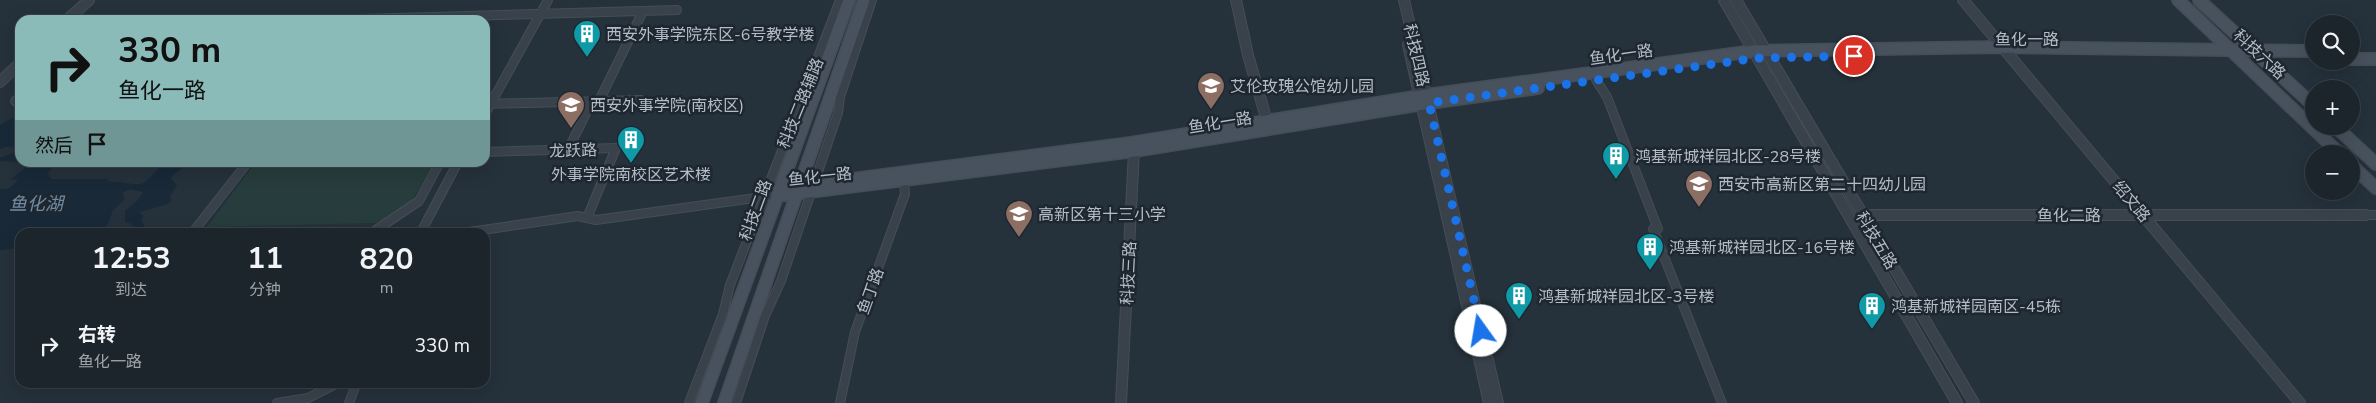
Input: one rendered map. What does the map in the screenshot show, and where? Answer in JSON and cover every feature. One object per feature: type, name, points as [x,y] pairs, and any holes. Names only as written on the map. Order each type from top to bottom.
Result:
[{"type":"main road","name":"科技二路","points":[[702,403],[849,0]]},
{"type":"main road","name":"科技二路","points":[[724,403],[864,0]]},
{"type":"main road","name":"科技六路","points":[[2178,0],[2331,145]]},
{"type":"main road","name":"科技六路","points":[[2199,0],[2305,98]]},
{"type":"main road","name":"鱼化一路","points":[[812,189],[1133,147],[1267,121],[1762,55],[2005,50],[2235,54],[2305,51]]},
{"type":"main road","points":[[2360,52],[2376,52]]},
{"type":"main road","name":"鱼化一路","points":[[2258,54],[2305,57]]},
{"type":"main road","name":"鱼化一路","points":[[777,195],[797,190],[904,181],[1133,147],[1424,100],[1596,80],[1762,55]]},
{"type":"main road","points":[[2360,59],[2376,59]]},
{"type":"main road","points":[[2345,135],[2376,164]]},
{"type":"main road","points":[[2360,173],[2376,188]]},
{"type":"street","points":[[72,15],[89,0]]},
{"type":"street","points":[[490,101],[548,0]]},
{"type":"street","name":"科技二路辅路","points":[[689,403],[792,119],[808,86],[840,0]]},
{"type":"street","name":"科技二路辅路","points":[[736,403],[765,316],[781,281],[872,0]]},
{"type":"street","points":[[1236,0],[1248,55],[1267,121]]},
{"type":"street","name":"科技四路","points":[[1397,0],[1424,100],[1498,403]]},
{"type":"street","name":"科技四路","points":[[1404,0],[1489,403]]},
{"type":"street","name":"科技五路","points":[[1724,0],[1735,19],[1762,55],[1862,214],[1974,403]]},
{"type":"street","name":"科技五路","points":[[1736,0],[1747,19],[1762,55],[1957,403]]},
{"type":"street","name":"绍文路","points":[[1963,0],[2300,403]]},
{"type":"street","points":[[490,16],[677,10]]},
{"type":"street","points":[[568,150],[589,108],[599,101],[644,11]]},
{"type":"street","points":[[1735,19],[1747,19]]},
{"type":"street","points":[[0,82],[15,68]]},
{"type":"street","points":[[8,74],[15,74]]},
{"type":"street","points":[[1596,80],[1607,97],[1614,114],[1658,229],[1653,229],[1722,403]]},
{"type":"street","points":[[490,104],[641,100]]},
{"type":"street","name":"科技三路","points":[[1121,403],[1133,147]]},
{"type":"street","name":"龙跃路","points":[[490,152],[616,148],[587,218]]},
{"type":"street","points":[[196,228],[244,167]]},
{"type":"street","points":[[380,228],[419,201],[437,167]]},
{"type":"street","points":[[423,228],[455,167]]},
{"type":"street","name":"鱼丁路","points":[[840,403],[855,332],[906,194],[904,181]]},
{"type":"street","points":[[490,229],[578,216],[596,220],[777,195]]},
{"type":"street","name":"鱼化二路","points":[[1862,214],[2371,215]]},
{"type":"street","points":[[1929,354],[1945,354]]},
{"type":"street","points":[[277,403],[306,401],[329,388]]},
{"type":"street","points":[[349,403],[355,388]]},
{"type":"green space","points":[[252,167],[432,167],[412,201],[378,223],[207,227]]},
{"type":"water","name":"鱼化湖","points":[[15,117],[15,148],[8,146],[0,149],[0,125]]},
{"type":"water","name":"鱼化湖","points":[[15,150],[15,162],[0,161],[0,158],[13,153]]},
{"type":"water","name":"鱼化湖","points":[[53,167],[48,172],[49,177],[52,179],[108,179],[109,182],[140,184],[146,182],[161,167],[184,167],[172,176],[171,179],[177,185],[170,196],[171,200],[168,204],[139,212],[143,216],[141,220],[145,228],[135,228],[130,223],[125,222],[125,211],[138,200],[143,192],[130,189],[122,193],[125,199],[113,210],[107,226],[104,228],[15,228],[15,248],[0,250],[0,189],[12,186],[18,180],[11,179],[25,168]]},
{"type":"place","name":"西安外事学院东区-6号教学楼","points":[[587,58]]},
{"type":"place","name":"艾伦玫瑰公馆幼儿园","points":[[1211,110]]},
{"type":"place","name":"西安外事学院(南校区)","points":[[571,129]]},
{"type":"place","name":"外事学院南校区艺术楼","points":[[631,164]]},
{"type":"place","name":"鸿基新城祥园北区-28号楼","points":[[1616,180]]},
{"type":"place","name":"西安市高新区第二十四幼儿园","points":[[1699,208]]},
{"type":"place","name":"高新区第十三小学","points":[[1019,238]]},
{"type":"place","name":"鸿基新城祥园北区-16号楼","points":[[1650,271]]},
{"type":"place","name":"鸿基新城祥园北区-3号楼","points":[[1519,320]]},
{"type":"place","name":"鸿基新城祥园南区-45栋","points":[[1872,330]]},
{"type":"route","points":[[1481,331],[1429,103],[1758,58],[1854,56]]}]
